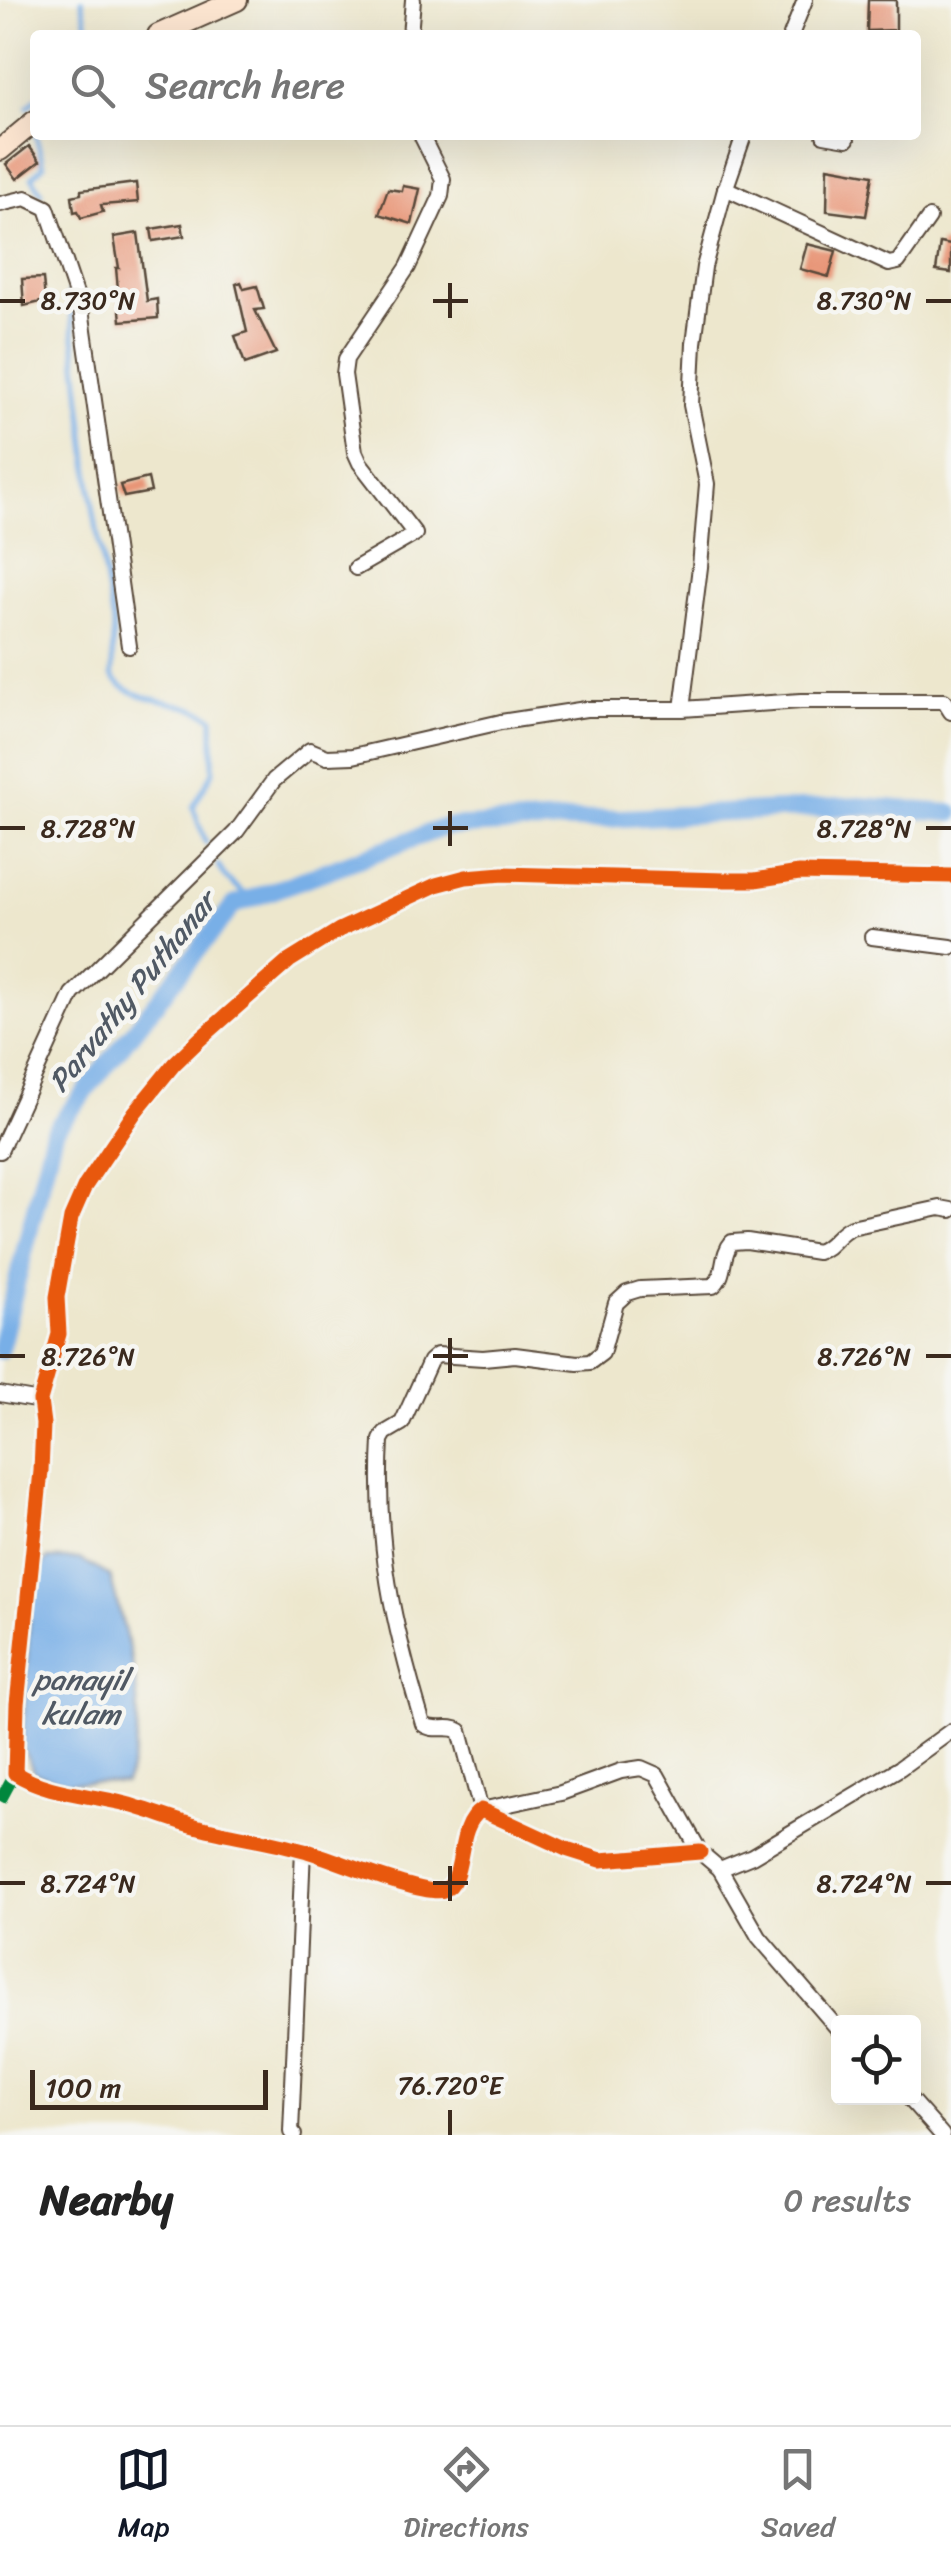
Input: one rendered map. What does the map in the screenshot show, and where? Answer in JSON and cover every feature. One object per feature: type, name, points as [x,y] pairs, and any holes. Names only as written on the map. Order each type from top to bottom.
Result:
[{"type":"main road","points":[[169,30],[236,0]]},
{"type":"main road","points":[[0,150],[30,125]]},
{"type":"street","points":[[410,30],[413,0]]},
{"type":"street","points":[[793,30],[805,0]]},
{"type":"street","points":[[356,568],[415,534],[360,463],[350,427],[344,374],[346,359],[408,267],[441,196],[442,179],[423,140]]},
{"type":"street","points":[[682,708],[704,539],[707,484],[691,405],[693,358],[704,267],[742,140]]},
{"type":"street","points":[[726,188],[889,264],[898,262],[928,218]]},
{"type":"street","points":[[0,204],[26,198],[46,208],[81,310],[129,646]]},
{"type":"street","points":[[0,1151],[72,994],[236,832],[274,780],[305,752],[314,750],[332,758],[353,756],[557,712],[801,701],[944,701],[951,712]]},
{"type":"street","points":[[831,2021],[759,1937],[720,1869],[700,1852],[657,1775],[642,1768],[621,1771],[540,1799],[481,1810],[468,1822],[454,1881],[446,1890],[437,1892],[303,1849],[196,1827],[121,1803],[34,1786],[15,1773],[41,1471],[43,1424],[33,1399],[59,1334],[57,1297],[72,1218],[85,1186],[109,1148],[174,1064],[200,1038],[289,961],[338,930],[436,885],[484,875],[726,880],[799,873],[951,876]]},
{"type":"street","points":[[872,938],[951,946]]},
{"type":"street","points":[[481,1810],[460,1732],[423,1724],[404,1661],[380,1536],[382,1440],[385,1433],[402,1423],[434,1356],[515,1355],[586,1362],[602,1353],[616,1303],[622,1296],[640,1289],[713,1286],[720,1279],[726,1250],[732,1242],[817,1252],[826,1249],[850,1227],[940,1208],[951,1210]]},
{"type":"street","points":[[0,1394],[33,1399]]},
{"type":"street","points":[[720,1869],[752,1856],[900,1768],[951,1731]]},
{"type":"street","points":[[481,1810],[566,1849],[601,1860],[700,1852]]},
{"type":"street","points":[[294,2135],[292,2074],[303,1849]]},
{"type":"street","points":[[917,2105],[942,2135]]},
{"type":"water","name":"panayil kulam","points":[[48,1559],[80,1559],[110,1576],[130,1653],[137,1706],[133,1758],[125,1783],[63,1782],[35,1773],[22,1748],[32,1574]]},
{"type":"building","points":[[868,0],[896,0],[896,30],[867,30]]},
{"type":"building","points":[[29,146],[40,161],[17,179],[6,164]]},
{"type":"building","points":[[828,167],[873,175],[866,216],[827,211]]},
{"type":"building","points":[[136,183],[138,202],[101,205],[103,212],[81,218],[78,211],[74,212],[72,196],[81,194],[81,190]]},
{"type":"building","points":[[403,186],[420,189],[412,224],[379,214],[388,189],[402,191]]},
{"type":"building","points":[[182,224],[184,236],[153,241],[151,229]]},
{"type":"building","points":[[138,233],[147,301],[157,299],[158,318],[121,321],[114,237]]},
{"type":"building","points":[[940,243],[951,245],[951,273],[936,271]]},
{"type":"building","points":[[807,244],[836,251],[829,277],[800,269]]},
{"type":"building","points":[[43,278],[45,301],[24,306],[22,279]]},
{"type":"building","points":[[241,282],[244,289],[257,286],[264,309],[255,310],[276,353],[245,364],[235,336],[247,332],[236,284]]},
{"type":"building","points":[[148,478],[151,492],[124,497],[120,485]]},
{"type":"waterway","points":[[82,0],[88,30]]},
{"type":"waterway","points":[[37,140],[44,165],[32,177],[42,193]]},
{"type":"waterway","points":[[69,292],[93,507],[113,624],[112,675],[130,691],[213,718],[213,772],[193,807],[206,843]]},
{"type":"waterway","name":"Parvathy Puthanar","points":[[0,1350],[54,1131],[234,905],[445,827],[860,806],[951,813]]},
{"type":"waterway","points":[[218,865],[225,877],[250,899]]},
{"type":"marked path","points":[[0,1801],[15,1773]]},
{"type":"cycle path","points":[[700,1852],[601,1860],[566,1849],[481,1810],[467,1829],[451,1885],[434,1891],[291,1847],[52,1789],[15,1773],[17,1704],[41,1471],[40,1401],[59,1334],[57,1297],[71,1218],[85,1186],[135,1112],[200,1039],[289,961],[339,930],[436,885],[466,877],[503,874],[725,880],[799,873],[951,876]]}]
